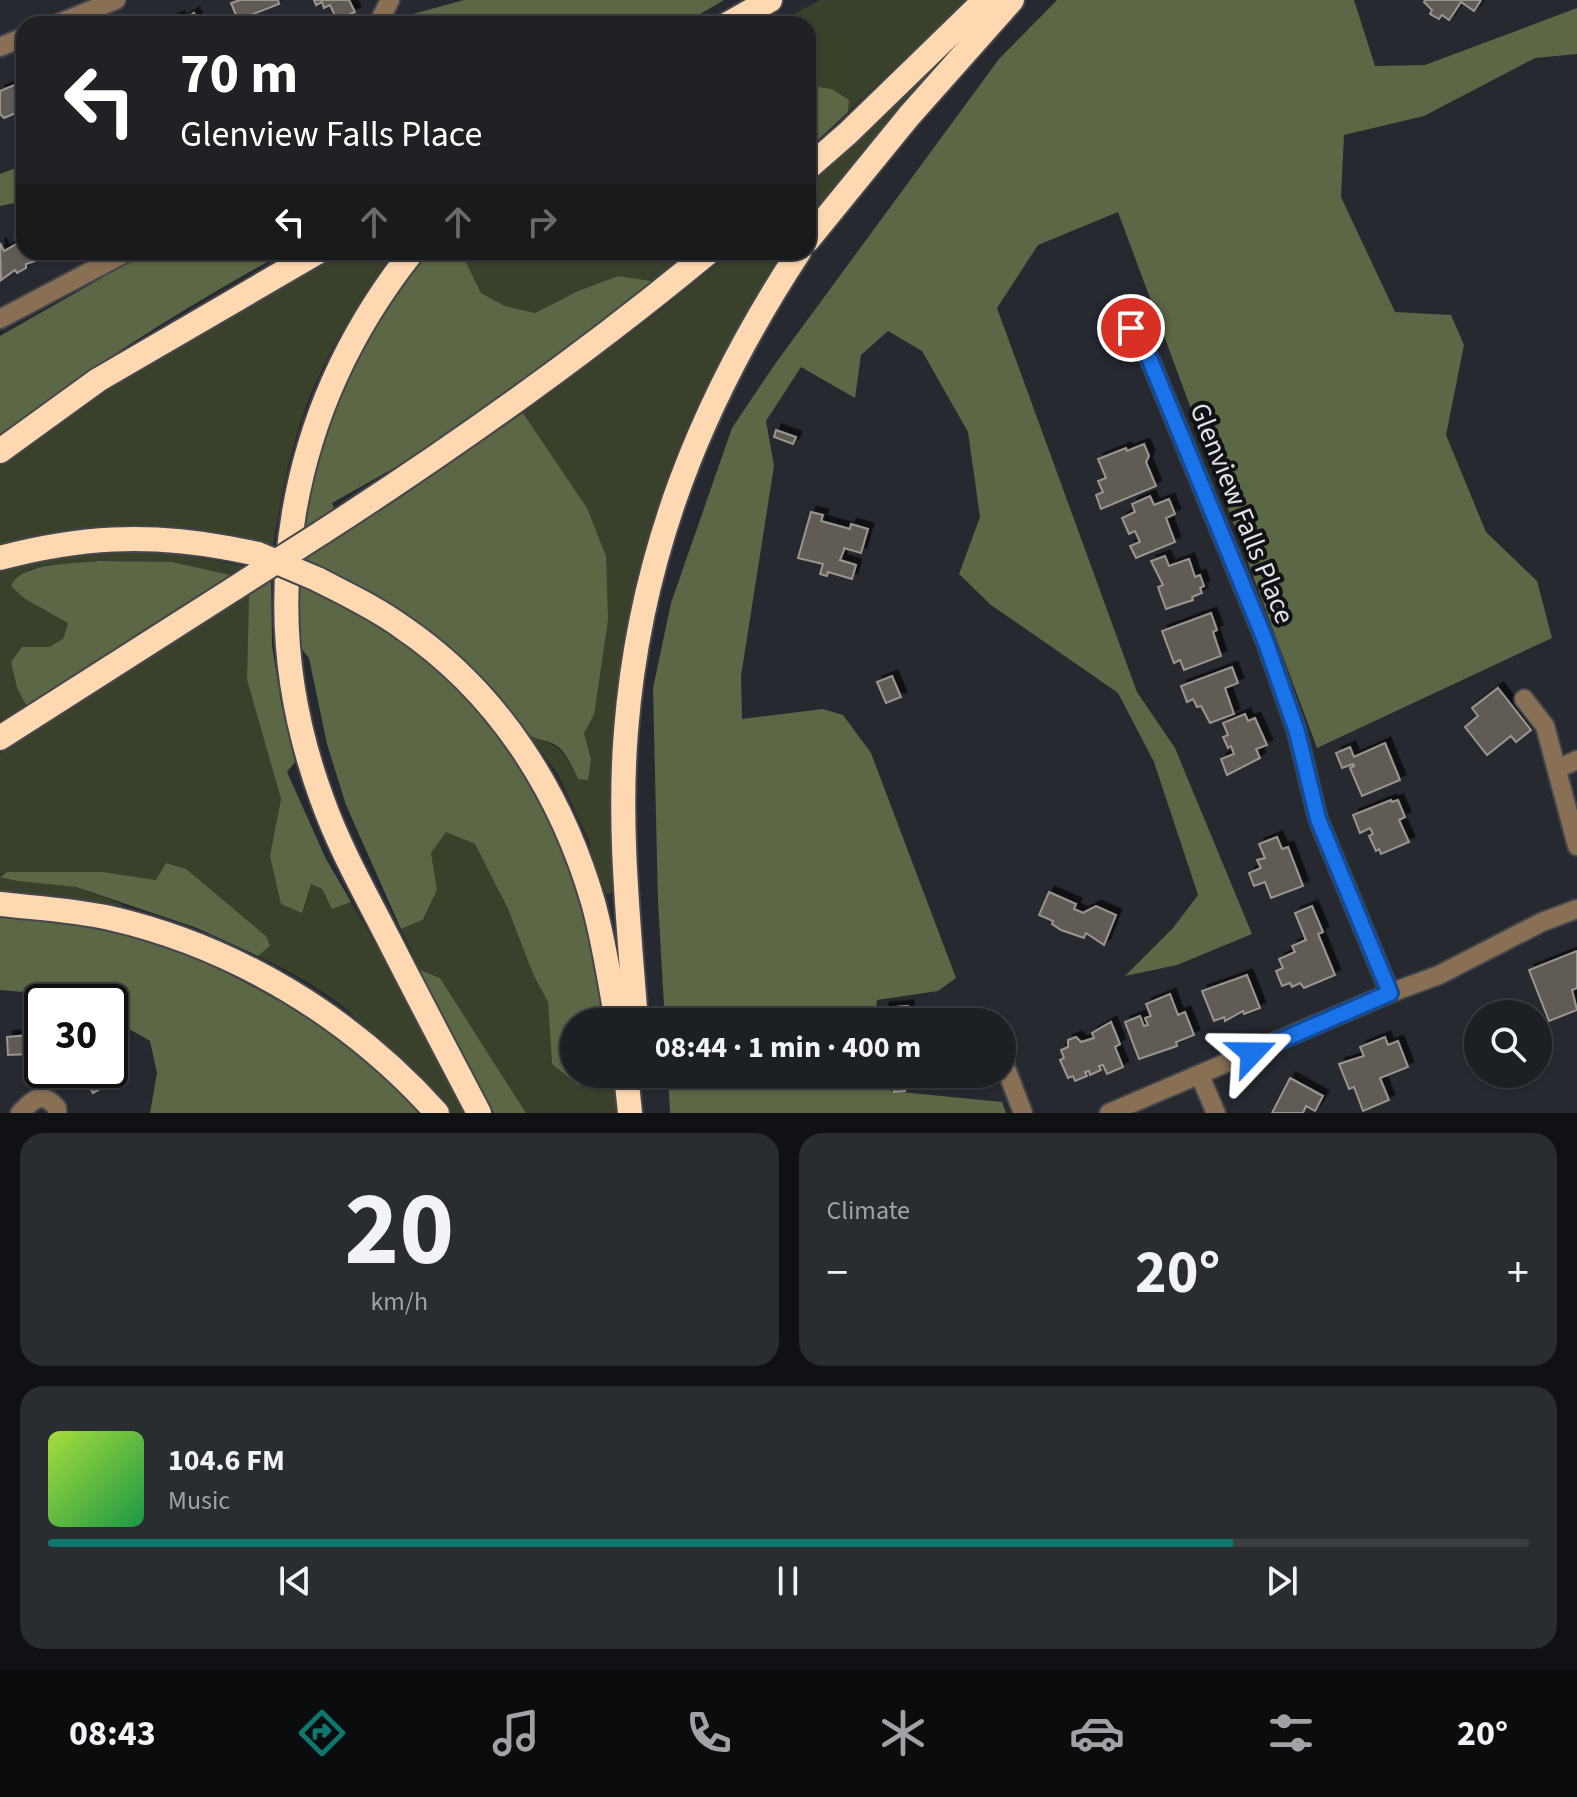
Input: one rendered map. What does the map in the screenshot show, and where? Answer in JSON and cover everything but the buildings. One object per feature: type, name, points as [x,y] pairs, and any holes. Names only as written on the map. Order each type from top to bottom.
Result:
[{"type":"highway","points":[[742,16],[770,0]]},
{"type":"highway","points":[[816,161],[985,0]]},
{"type":"highway","points":[[816,230],[900,127],[1012,0]]},
{"type":"highway","points":[[0,451],[98,380],[304,260]]},
{"type":"highway","points":[[406,260],[363,321],[318,415],[295,499],[285,603],[287,657],[306,750],[336,835],[479,1113]]},
{"type":"highway","points":[[0,738],[321,533],[531,391],[699,260]]},
{"type":"highway","points":[[635,1008],[624,800],[626,732],[633,665],[646,601],[667,518],[687,460],[752,326],[794,260]]},
{"type":"highway","points":[[0,558],[49,545],[127,538],[202,543],[258,554],[363,602],[423,643],[480,694],[508,728],[544,782],[563,818],[594,905],[614,1008]]},
{"type":"highway","points":[[0,904],[72,911],[120,921],[185,940],[240,964],[330,1017],[374,1051],[437,1113]]},
{"type":"highway","points":[[627,1088],[630,1113]]},
{"type":"highway","points":[[641,1088],[643,1113]]},
{"type":"street","points":[[77,16],[116,0]]},
{"type":"street","points":[[0,319],[112,260]]},
{"type":"street","name":"Glenview Falls Place","points":[[1131,328],[1150,360],[1265,640],[1297,732],[1318,819],[1390,993]]},
{"type":"street","points":[[1524,699],[1545,726],[1577,846]]},
{"type":"street","points":[[1557,769],[1577,760]]},
{"type":"street","points":[[1109,1113],[1439,975],[1542,922],[1577,909]]},
{"type":"street","points":[[1200,1076],[1216,1113]]},
{"type":"street","points":[[1013,1088],[1023,1113]]},
{"type":"street","points":[[20,1113],[34,1100],[42,1098],[50,1099],[57,1113]]},
{"type":"green space","points":[[464,0],[724,0],[697,16],[411,16]]},
{"type":"green space","points":[[820,0],[967,0],[848,112],[849,100],[832,89],[816,87],[816,16],[791,16]]},
{"type":"green space","points":[[1057,0],[1354,0],[1375,66],[1425,65],[1577,8],[1577,54],[1535,58],[1424,116],[1344,135],[1341,197],[1395,312],[1451,315],[1464,345],[1446,435],[1486,532],[1537,581],[1552,638],[1317,748],[1118,212],[1038,245],[997,308],[1137,692],[1175,748],[1252,934],[1177,965],[1125,976],[1173,928],[1198,895],[1154,762],[1118,693],[991,605],[959,574],[980,517],[968,432],[922,351],[888,331],[861,355],[855,398],[801,367],[766,421],[774,466],[741,676],[742,719],[823,709],[843,715],[871,753],[956,978],[938,991],[877,1000],[876,1008],[664,1008],[658,902],[653,688],[671,603],[732,428],[775,364],[999,59]]},
{"type":"green space","points":[[938,65],[816,212],[816,178]]},
{"type":"green space","points":[[816,87],[832,89],[849,100],[848,112],[816,142]]},
{"type":"green space","points":[[16,168],[16,203],[0,206],[0,174]]},
{"type":"green space","points":[[133,260],[271,260],[139,338],[0,436],[0,336]]},
{"type":"green space","points":[[323,260],[388,260],[332,349],[306,406],[292,452],[273,546],[204,530],[136,525],[69,531],[0,546],[0,463],[26,443],[36,442],[86,406],[92,397]]},
{"type":"green space","points":[[422,260],[465,260],[481,293],[505,306],[535,313],[578,291],[618,276],[652,281],[599,324],[417,455],[332,503],[334,508],[300,530],[317,454],[359,349]]},
{"type":"green space","points":[[465,260],[678,260],[652,281],[618,276],[578,291],[535,313],[505,306],[481,293]]},
{"type":"green space","points":[[722,260],[782,260],[742,322],[702,397],[668,475],[656,515],[635,615],[610,796],[614,802],[613,883],[611,894],[606,894],[590,852],[590,843],[558,774],[530,736],[560,750],[578,779],[591,759],[584,733],[594,715],[587,508],[523,413]]},
{"type":"green space","points":[[523,413],[587,508],[606,556],[608,620],[594,715],[584,733],[591,759],[588,780],[578,779],[567,757],[555,744],[527,733],[446,643],[367,590],[303,559],[398,499]]},
{"type":"green space","points":[[99,548],[156,550],[244,566],[230,575],[172,563],[99,561],[29,569],[25,599],[68,623],[63,639],[49,647],[22,647],[11,662],[17,688],[26,705],[0,722],[0,566]]},
{"type":"green space","points":[[99,561],[172,562],[230,575],[26,705],[17,688],[11,662],[22,647],[49,647],[63,639],[68,623],[25,599],[11,586],[17,578],[37,568]]},
{"type":"green space","points":[[271,578],[272,646],[295,762],[287,772],[326,859],[351,902],[332,909],[322,889],[311,884],[302,913],[281,904],[270,856],[281,799],[247,680],[249,593]]},
{"type":"green space","points":[[299,585],[367,616],[400,636],[474,699],[540,794],[580,891],[605,1008],[560,1008],[560,1070],[552,1064],[548,1002],[533,974],[508,909],[475,844],[446,832],[431,853],[437,890],[423,920],[401,929],[346,805],[327,744],[309,658],[300,647]]},
{"type":"green space","points":[[249,593],[247,680],[281,799],[277,819],[308,897],[310,883],[322,889],[332,908],[351,902],[389,966],[467,1113],[451,1113],[331,997],[258,956],[270,946],[156,880],[103,872],[7,872],[0,875],[0,753]]},
{"type":"green space","points":[[446,831],[475,844],[508,909],[533,974],[548,1002],[552,1064],[560,1070],[560,1088],[613,1088],[617,1113],[526,1113],[440,978],[420,970],[401,929],[424,920],[437,890],[431,853]]},
{"type":"green space","points":[[166,863],[186,869],[266,936],[270,946],[258,956],[197,928],[76,887],[0,877],[7,872],[103,872],[156,880]]},
{"type":"green space","points":[[0,877],[76,887],[122,904],[120,909],[39,895],[0,892]]},
{"type":"green space","points":[[0,915],[52,918],[183,949],[344,1036],[425,1113],[150,1113],[157,1073],[150,1041],[128,1028],[128,984],[24,984],[24,992],[0,990]]},
{"type":"green space","points":[[420,970],[440,978],[526,1113],[494,1113]]},
{"type":"green space","points":[[669,1088],[889,1088],[891,1091],[1002,1102],[1006,1113],[670,1113]]},
{"type":"route","points":[[1131,328],[1150,360],[1265,640],[1297,732],[1318,819],[1390,993],[1252,1053]]}]
